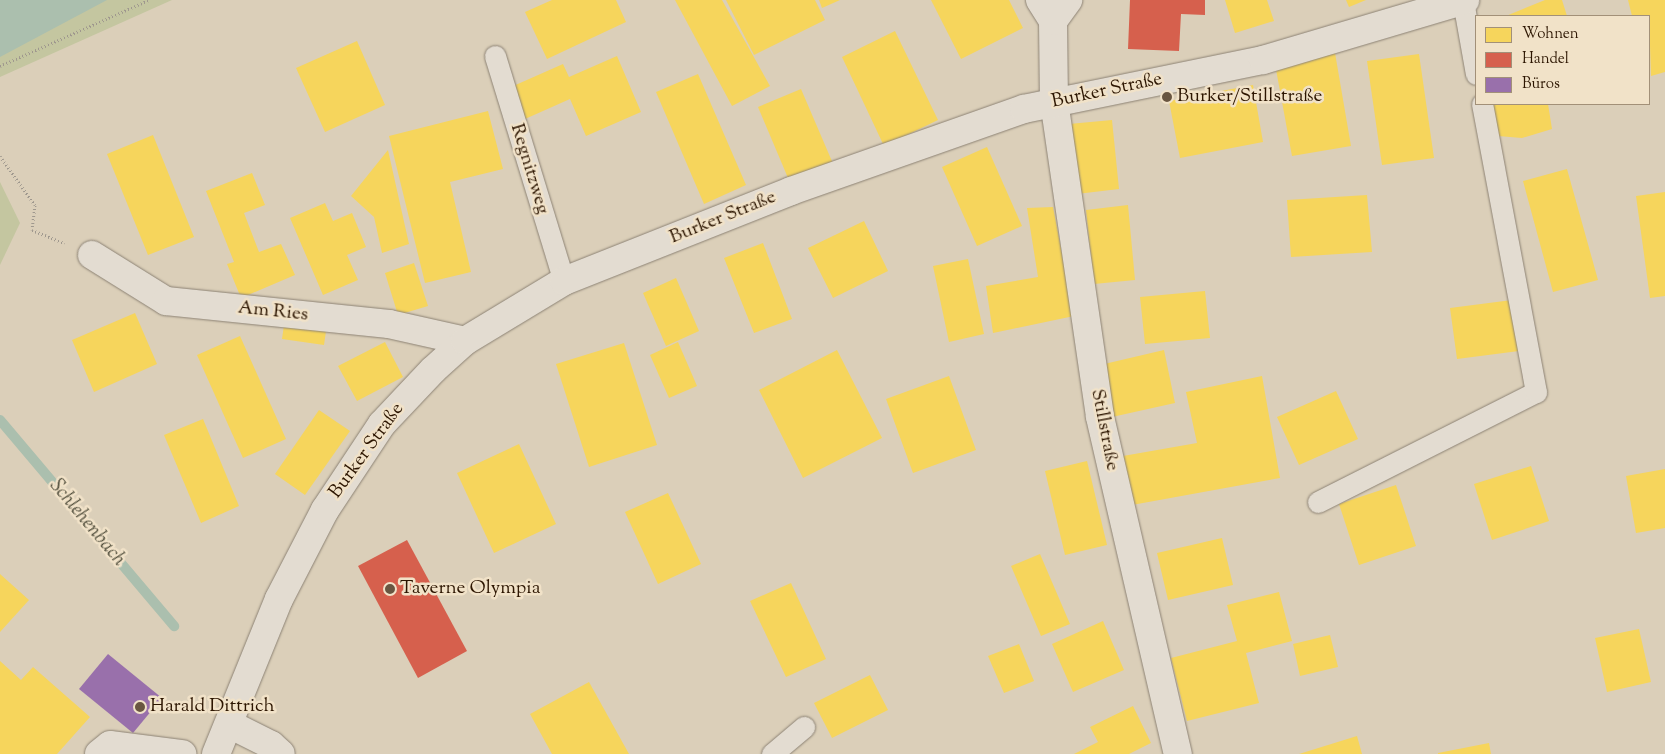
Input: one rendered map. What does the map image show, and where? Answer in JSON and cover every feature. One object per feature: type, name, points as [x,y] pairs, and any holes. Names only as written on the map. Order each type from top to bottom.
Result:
[{"type":"main road","name":"Burker Straße","points":[[216,754],[279,598],[324,510],[382,424],[432,370],[465,342],[564,281],[800,188],[1054,101],[1262,60],[1464,1]]},
{"type":"main road","name":"Stillstraße","points":[[1054,7],[1054,101],[1100,417],[1178,754]]},
{"type":"main road","name":"Am Ries","points":[[92,255],[166,301],[389,324],[465,342]]},
{"type":"main road","points":[[229,724],[271,745],[281,754]]},
{"type":"main road","points":[[99,754],[110,745],[182,754]]},
{"type":"lane","points":[[1464,1],[1475,68]]},
{"type":"lane","name":"Regnitzweg","points":[[495,56],[564,281]]},
{"type":"lane","points":[[1318,502],[1536,392],[1482,105]]},
{"type":"lane","points":[[772,754],[804,728]]},
{"type":"path","points":[[0,66],[149,0]]},
{"type":"path","points":[[0,156],[35,205],[32,230],[92,255]]},
{"type":"green space","points":[[0,0],[172,0],[0,77]]},
{"type":"green space","points":[[0,182],[20,223],[0,265]]},
{"type":"shaded area","points":[[0,0],[107,0],[0,57]]},
{"type":"building: Wohnen","points":[[552,0],[616,0],[626,22],[547,59],[525,12]]},
{"type":"building: Wohnen","points":[[675,0],[722,0],[770,86],[732,106]]},
{"type":"building: Wohnen","points":[[726,0],[815,0],[825,20],[754,55]]},
{"type":"building: Wohnen","points":[[819,0],[840,0],[822,8]]},
{"type":"building: Wohnen","points":[[931,0],[1009,0],[1023,28],[961,59]]},
{"type":"building: Wohnen","points":[[1225,0],[1267,0],[1274,21],[1235,33]]},
{"type":"building: Wohnen","points":[[1346,0],[1366,0],[1349,7]]},
{"type":"building: Wohnen","points":[[1545,0],[1562,0],[1567,15],[1508,15]]},
{"type":"building: Wohnen","points":[[1628,0],[1665,0],[1665,72],[1651,76],[1650,15],[1632,15]]},
{"type":"building: Wohnen","points":[[895,31],[938,120],[884,146],[842,57]]},
{"type":"building: Wohnen","points":[[357,41],[385,105],[325,132],[296,68]]},
{"type":"building: Wohnen","points":[[1335,53],[1351,146],[1292,156],[1275,64]]},
{"type":"building: Wohnen","points":[[1419,54],[1434,158],[1382,165],[1367,61]]},
{"type":"building: Wohnen","points":[[617,56],[641,112],[586,136],[570,99],[525,119],[511,87],[563,64],[569,77]]},
{"type":"building: Wohnen","points":[[698,74],[746,185],[704,204],[656,92]]},
{"type":"building: Wohnen","points":[[1253,85],[1263,142],[1180,158],[1169,101]]},
{"type":"building: Wohnen","points":[[801,89],[834,166],[791,185],[758,107]]},
{"type":"building: Wohnen","points":[[1492,105],[1548,105],[1552,129],[1522,138],[1498,136]]},
{"type":"building: Wohnen","points":[[488,111],[503,169],[450,182],[471,272],[425,283],[389,136]]},
{"type":"building: Wohnen","points":[[1112,120],[1119,189],[1077,194],[1069,124]]},
{"type":"building: Wohnen","points":[[153,135],[194,237],[148,255],[107,154]]},
{"type":"building: Wohnen","points":[[987,147],[1022,226],[977,246],[942,167]]},
{"type":"building: Wohnen","points":[[388,150],[409,244],[382,253],[374,217],[351,196]]},
{"type":"building: Wohnen","points":[[1567,169],[1598,280],[1553,292],[1523,181]]},
{"type":"building: Wohnen","points":[[252,173],[265,205],[244,213],[259,252],[281,244],[295,275],[241,298],[227,264],[234,262],[206,191]]},
{"type":"building: Wohnen","points":[[1665,192],[1665,296],[1650,298],[1636,196]]},
{"type":"building: Wohnen","points":[[1367,195],[1372,252],[1291,257],[1287,200]]},
{"type":"building: Wohnen","points":[[325,203],[333,221],[352,213],[366,247],[347,255],[358,280],[323,295],[290,218]]},
{"type":"building: Wohnen","points":[[1128,205],[1135,280],[1094,284],[1086,210]]},
{"type":"building: Wohnen","points":[[1053,207],[1074,316],[993,333],[986,286],[1038,277],[1027,208]]},
{"type":"building: Wohnen","points":[[864,221],[888,271],[833,298],[808,248]]},
{"type":"building: Wohnen","points":[[763,243],[792,319],[754,333],[724,258]]},
{"type":"building: Wohnen","points":[[968,259],[984,334],[949,342],[933,266]]},
{"type":"building: Wohnen","points":[[414,263],[428,306],[398,315],[385,273]]},
{"type":"building: Wohnen","points":[[676,278],[699,331],[666,346],[643,293]]},
{"type":"building: Wohnen","points":[[1205,291],[1210,338],[1145,344],[1140,297]]},
{"type":"building: Wohnen","points":[[1512,300],[1519,351],[1457,359],[1450,308]]},
{"type":"building: Wohnen","points":[[135,313],[157,364],[94,392],[72,340]]},
{"type":"building: Wohnen","points":[[284,325],[326,331],[324,345],[282,339]]},
{"type":"building: Wohnen","points":[[240,336],[286,439],[243,458],[197,355]]},
{"type":"building: Wohnen","points":[[385,342],[403,377],[357,401],[338,366]]},
{"type":"building: Wohnen","points":[[678,342],[697,386],[669,398],[650,355]]},
{"type":"building: Wohnen","points":[[624,343],[657,445],[589,467],[556,364]]},
{"type":"building: Wohnen","points":[[837,350],[882,438],[803,478],[759,390]]},
{"type":"building: Wohnen","points":[[1164,350],[1175,403],[1112,417],[1100,365]]},
{"type":"building: Wohnen","points":[[949,376],[976,450],[913,473],[886,399]]},
{"type":"building: Wohnen","points":[[1262,376],[1280,478],[1132,505],[1123,456],[1197,443],[1186,392]]},
{"type":"building: Wohnen","points":[[1336,391],[1358,439],[1299,465],[1277,417]]},
{"type":"building: Wohnen","points":[[319,410],[350,431],[305,495],[275,474]]},
{"type":"building: Wohnen","points":[[203,419],[239,506],[201,523],[164,435]]},
{"type":"building: Wohnen","points":[[519,444],[556,524],[494,553],[457,473]]},
{"type":"building: Wohnen","points":[[1087,461],[1107,545],[1065,555],[1045,471]]},
{"type":"building: Wohnen","points":[[1531,466],[1549,521],[1492,540],[1474,484]]},
{"type":"building: Wohnen","points":[[1665,469],[1665,528],[1636,533],[1626,476]]},
{"type":"building: Wohnen","points":[[1396,485],[1416,546],[1359,565],[1339,504]]},
{"type":"building: Wohnen","points":[[668,493],[701,564],[658,584],[625,512]]},
{"type":"building: Wohnen","points":[[1222,538],[1233,585],[1168,600],[1157,553]]},
{"type":"building: Wohnen","points":[[1040,554],[1070,624],[1041,636],[1011,566]]},
{"type":"building: Wohnen","points":[[0,574],[29,600],[0,632]]},
{"type":"building: Wohnen","points":[[791,583],[826,659],[786,677],[750,601]]},
{"type":"building: Wohnen","points":[[1279,592],[1292,641],[1246,653],[1259,703],[1187,721],[1171,658],[1237,641],[1227,605]]},
{"type":"building: Wohnen","points":[[1103,621],[1124,670],[1073,692],[1052,644]]},
{"type":"building: Wohnen","points":[[1639,629],[1651,682],[1607,692],[1595,638]]},
{"type":"building: Wohnen","points":[[1330,635],[1338,667],[1300,676],[1293,644]]},
{"type":"building: Wohnen","points":[[1019,644],[1034,681],[1004,693],[988,656]]},
{"type":"building: Wohnen","points":[[0,661],[21,680],[33,667],[90,717],[57,754],[0,754]]},
{"type":"building: Wohnen","points":[[870,675],[888,710],[832,738],[814,703]]},
{"type":"building: Wohnen","points":[[589,682],[629,754],[552,754],[530,714]]},
{"type":"building: Wohnen","points":[[1133,706],[1151,743],[1129,754],[1074,754],[1098,742],[1090,727]]},
{"type":"building: Wohnen","points":[[1357,736],[1362,754],[1299,754]]},
{"type":"building: Wohnen","points":[[1489,743],[1491,754],[1438,754],[1438,753]]},
{"type":"building: Handel","points":[[1130,0],[1205,0],[1205,15],[1181,14],[1179,51],[1128,49]]},
{"type":"building: Handel","points":[[407,540],[467,651],[418,678],[358,566]]},
{"type":"building: Büros","points":[[108,654],[162,698],[133,733],[79,689]]},
{"type":"waterway","name":"Schlehenbach","points":[[0,420],[174,626]]},
{"type":"place","name":"Burker/Stillstraße","points":[[1167,97]]},
{"type":"place","name":"Taverne Olympia","points":[[390,589]]},
{"type":"place","name":"Harald Dittrich","points":[[140,707]]}]
